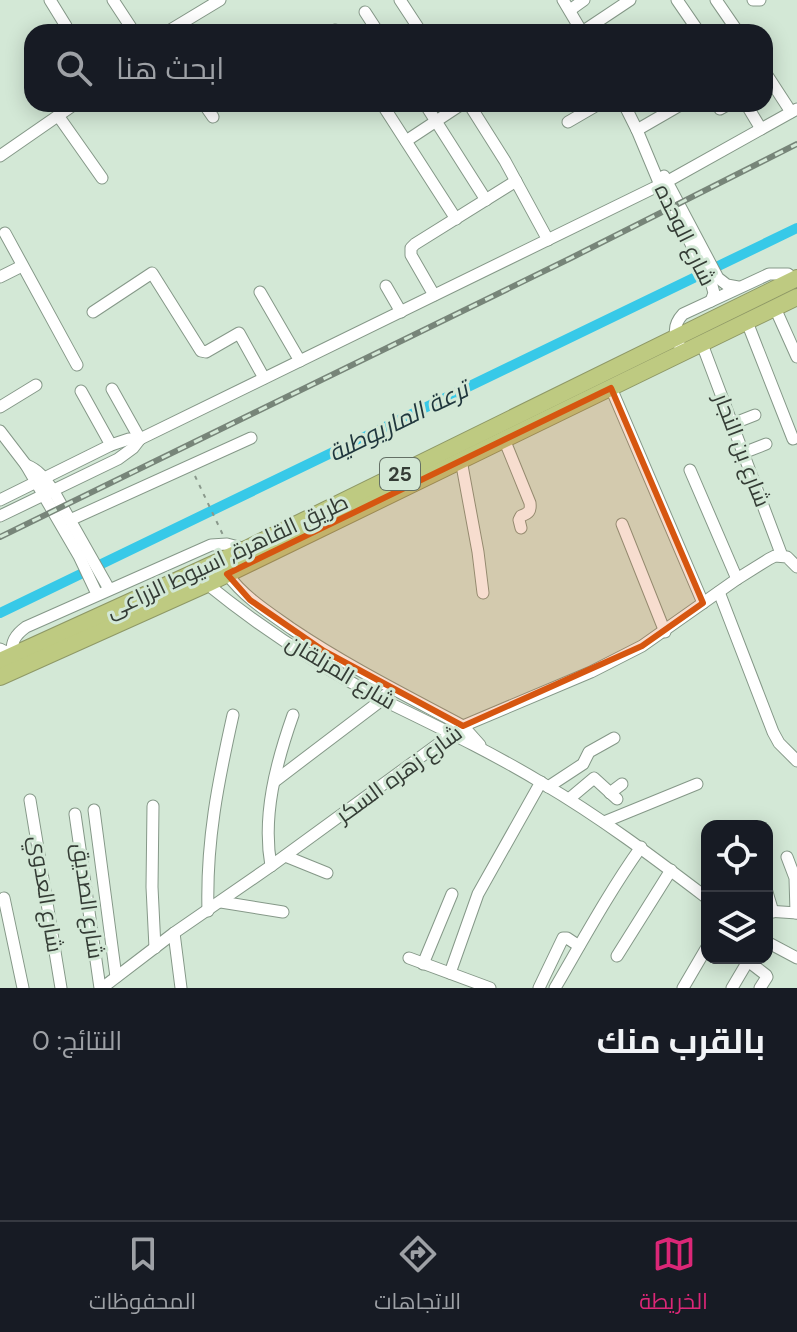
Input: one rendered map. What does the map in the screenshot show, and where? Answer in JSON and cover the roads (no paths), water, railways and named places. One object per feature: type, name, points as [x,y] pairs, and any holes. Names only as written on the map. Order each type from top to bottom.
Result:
[{"type":"highway","name":"طريق القاهرة, اسيوط الزراعى","points":[[7,658],[207,584],[227,574],[250,554],[676,337],[797,279]]},
{"type":"highway","name":"طريق القاهرة, اسيوط الزراعى","points":[[0,677],[7,658],[461,460],[797,297]]},
{"type":"street","points":[[50,0],[65,24]]},
{"type":"street","points":[[113,0],[129,24]]},
{"type":"street","points":[[400,0],[416,24]]},
{"type":"street","points":[[578,24],[567,5],[584,0]]},
{"type":"street","points":[[594,24],[630,0]]},
{"type":"street","points":[[678,0],[694,24]]},
{"type":"street","points":[[716,0],[732,24]]},
{"type":"street","points":[[753,0],[760,0]]},
{"type":"street","points":[[179,24],[214,1]]},
{"type":"street","points":[[365,12],[373,24]]},
{"type":"street","points":[[0,516],[118,459],[140,439],[664,183],[794,111],[773,83]]},
{"type":"street","points":[[0,156],[65,112]]},
{"type":"street","points":[[210,112],[213,117]]},
{"type":"street","points":[[387,112],[456,219]]},
{"type":"street","points":[[430,112],[486,200]]},
{"type":"street","points":[[406,141],[450,112]]},
{"type":"street","points":[[474,112],[548,240]]},
{"type":"street","points":[[568,122],[585,112]]},
{"type":"street","name":"شارع الوحده","points":[[628,112],[654,169],[715,280],[711,301]]},
{"type":"street","points":[[637,130],[668,112]]},
{"type":"street","points":[[751,112],[761,129]]},
{"type":"street","points":[[59,117],[102,178]]},
{"type":"street","points":[[434,295],[410,252],[415,244],[516,181]]},
{"type":"street","points":[[5,233],[77,365]]},
{"type":"street","points":[[0,277],[22,266]]},
{"type":"street","points":[[93,312],[152,273],[201,351],[206,352],[239,333],[264,378]]},
{"type":"street","points":[[683,353],[675,329],[677,320],[683,314],[769,274],[788,274],[797,279]]},
{"type":"street","name":"شارع الوحده","points":[[715,280],[738,287]]},
{"type":"street","points":[[386,286],[401,312]]},
{"type":"street","points":[[260,292],[300,361]]},
{"type":"street","points":[[775,308],[797,357]]},
{"type":"street","points":[[747,322],[793,439]]},
{"type":"street","name":"شارع بن النجار","points":[[702,344],[782,556]]},
{"type":"street","points":[[0,407],[36,385]]},
{"type":"street","points":[[611,388],[703,603]]},
{"type":"street","points":[[112,389],[140,439]]},
{"type":"street","points":[[81,391],[111,445]]},
{"type":"street","points":[[732,424],[755,415]]},
{"type":"street","points":[[0,431],[70,520],[83,554]]},
{"type":"street","points":[[70,520],[251,438]]},
{"type":"street","points":[[0,500],[111,445],[140,439]]},
{"type":"street","points":[[504,439],[530,503],[528,514],[519,520],[521,528]]},
{"type":"street","points":[[743,453],[766,444]]},
{"type":"street","points":[[461,460],[483,593]]},
{"type":"street","points":[[690,470],[737,579]]},
{"type":"street","points":[[48,493],[101,587]]},
{"type":"street","points":[[622,524],[665,632]]},
{"type":"street","points":[[7,658],[19,632],[101,587],[211,545],[227,544],[250,554]]},
{"type":"street","points":[[782,556],[797,567]]},
{"type":"street","name":"شارع زهره السكر","points":[[101,988],[458,730],[591,672],[642,646],[737,579],[769,559],[782,556]]},
{"type":"street","name":"شارع المزلقان","points":[[227,574],[258,606],[324,651],[389,687],[458,730],[482,749],[569,799],[641,847],[701,893]]},
{"type":"street","name":"شارع المزلقان","points":[[207,584],[318,662],[383,699],[458,730]]},
{"type":"street","points":[[719,592],[773,732],[797,761]]},
{"type":"street","points":[[232,604],[243,593]]},
{"type":"street","points":[[318,662],[324,651]]},
{"type":"street","points":[[275,781],[383,699],[389,687]]},
{"type":"street","points":[[208,911],[210,833],[233,715]]},
{"type":"street","points":[[271,866],[267,827],[275,781],[293,715]]},
{"type":"street","points":[[450,973],[478,894],[545,784],[583,764],[589,752],[614,738]]},
{"type":"street","points":[[569,799],[594,778],[614,796],[622,784]]},
{"type":"street","points":[[604,822],[697,784]]},
{"type":"street","name":"شارع العدوي","points":[[30,800],[61,988]]},
{"type":"street","points":[[153,806],[155,948]]},
{"type":"street","points":[[94,810],[116,977]]},
{"type":"street","name":"شارع الصديق","points":[[75,814],[101,988]]},
{"type":"street","points":[[555,988],[621,875],[641,847]]},
{"type":"street","points":[[285,856],[327,873]]},
{"type":"street","points":[[773,912],[796,913],[796,887],[791,860]]},
{"type":"street","points":[[617,956],[671,870]]},
{"type":"street","points":[[423,964],[452,894]]},
{"type":"street","points":[[4,898],[23,988]]},
{"type":"street","points":[[221,902],[283,912]]},
{"type":"street","points":[[174,933],[181,988]]},
{"type":"street","points":[[539,988],[563,938],[579,946]]},
{"type":"street","points":[[773,945],[797,958]]},
{"type":"street","points":[[683,988],[701,957]]},
{"type":"street","points":[[409,958],[490,988]]},
{"type":"street","points":[[732,988],[744,964]]},
{"type":"street","points":[[749,964],[764,983]]},
{"type":"waterway","name":"ترعة الماريوطية","points":[[0,613],[797,228]]},
{"type":"railway","points":[[0,537],[797,144]]}]
